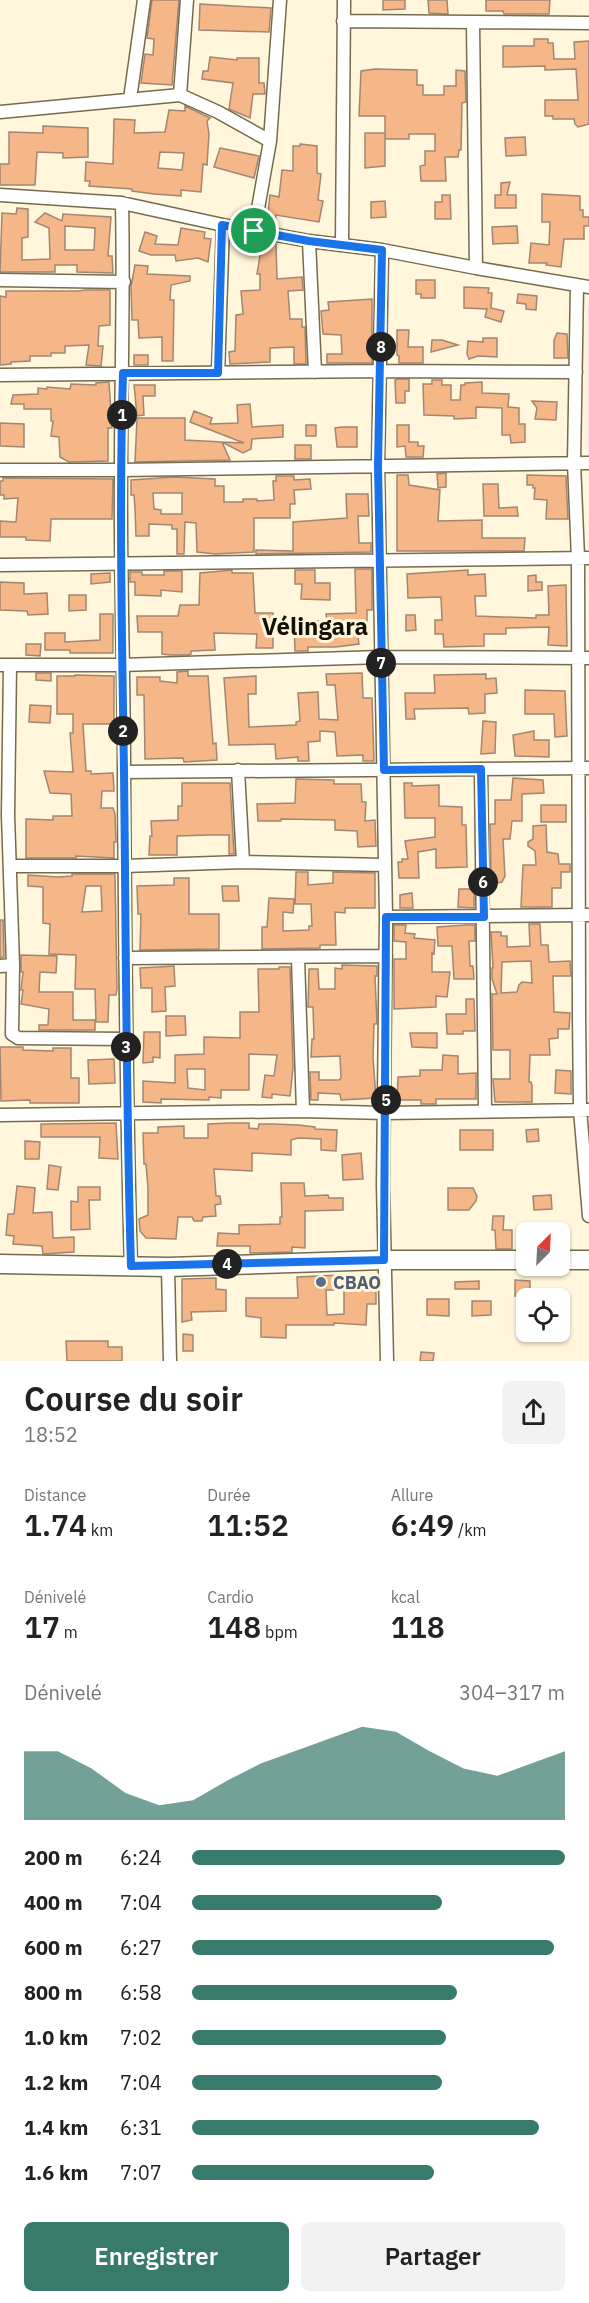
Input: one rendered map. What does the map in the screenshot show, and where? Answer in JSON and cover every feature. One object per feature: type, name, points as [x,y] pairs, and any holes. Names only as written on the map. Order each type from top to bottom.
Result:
[{"type":"main road","points":[[0,1264],[168,1267],[384,1260],[516,1260]]},
{"type":"main road","points":[[570,1260],[589,1260]]},
{"type":"street","points":[[130,99],[144,0]]},
{"type":"street","points":[[180,95],[187,0]]},
{"type":"street","points":[[254,231],[270,141],[280,0]]},
{"type":"street","points":[[342,244],[344,0]]},
{"type":"street","points":[[343,21],[589,23]]},
{"type":"street","points":[[473,23],[476,268]]},
{"type":"street","points":[[0,112],[180,95],[218,112],[270,141]]},
{"type":"street","points":[[0,195],[122,203],[309,241],[382,250],[583,286],[576,372],[574,463],[583,558],[583,915],[585,1110],[589,1216]]},
{"type":"street","points":[[122,203],[124,282],[120,471],[121,665],[124,772],[126,1112],[131,1266]]},
{"type":"street","points":[[218,373],[222,225]]},
{"type":"street","points":[[309,241],[315,372]]},
{"type":"street","points":[[382,250],[378,466],[386,917],[384,1260],[387,1361]]},
{"type":"street","points":[[0,280],[124,282]]},
{"type":"street","points":[[0,375],[381,371],[576,372]]},
{"type":"street","points":[[0,470],[120,471],[589,463]]},
{"type":"street","points":[[0,565],[583,558]]},
{"type":"street","points":[[126,1039],[18,1038],[12,1034],[6,965],[10,866],[4,815],[5,665],[121,665],[381,657],[583,658]]},
{"type":"street","points":[[481,769],[485,1110]]},
{"type":"street","points":[[124,772],[583,769]]},
{"type":"street","points":[[238,770],[243,862]]},
{"type":"street","points":[[10,866],[124,866],[243,862],[385,865]]},
{"type":"street","points":[[386,917],[583,915]]},
{"type":"street","points":[[125,958],[386,956]]},
{"type":"street","points":[[298,958],[303,1111]]},
{"type":"street","points":[[0,1115],[126,1112],[386,1113],[585,1110]]},
{"type":"street","points":[[168,1267],[170,1361]]},
{"type":"shaded area","points":[[587,304],[589,304],[589,455],[587,455]]},
{"type":"building","points":[[152,0],[179,0],[172,85],[141,83],[145,54],[153,55],[154,39],[147,38]]},
{"type":"building","points":[[383,0],[405,0],[405,9],[383,10]]},
{"type":"building","points":[[428,0],[447,0],[448,14],[429,13]]},
{"type":"building","points":[[486,0],[550,0],[549,14],[504,14],[503,11],[486,11]]},
{"type":"building","points":[[200,4],[271,8],[269,32],[199,30]]},
{"type":"building","points":[[534,39],[548,39],[548,43],[553,43],[554,59],[575,59],[574,42],[589,41],[589,124],[578,127],[574,119],[553,119],[553,116],[545,116],[545,100],[578,100],[576,69],[545,70],[545,66],[503,67],[503,46],[534,46]]},
{"type":"building","points":[[210,57],[237,60],[237,58],[259,58],[259,83],[264,83],[265,94],[253,94],[250,118],[229,109],[233,83],[202,79],[203,71],[208,71]]},
{"type":"building","points":[[417,70],[417,85],[423,85],[423,95],[444,95],[444,86],[456,86],[456,70],[465,71],[466,102],[462,103],[461,150],[459,150],[458,157],[445,157],[446,181],[421,181],[420,166],[425,165],[425,151],[435,151],[435,134],[409,134],[409,139],[385,139],[385,116],[359,116],[361,71]]},
{"type":"building","points":[[185,106],[210,118],[207,121],[209,134],[207,165],[203,164],[201,192],[181,190],[181,196],[154,194],[132,191],[132,189],[89,186],[90,181],[85,181],[86,162],[113,164],[114,119],[135,120],[134,133],[165,132],[169,110],[185,111]],"holes":[[[160,152],[184,153],[182,170],[158,168]]]},
{"type":"building","points":[[43,126],[88,128],[88,157],[63,158],[63,153],[37,152],[35,185],[0,185],[0,164],[9,164],[9,132],[43,133]]},
{"type":"building","points":[[365,133],[385,133],[385,166],[365,168]]},
{"type":"building","points":[[525,137],[526,155],[506,156],[505,138]]},
{"type":"building","points":[[300,144],[317,146],[317,173],[321,174],[318,200],[323,201],[319,222],[276,215],[275,223],[267,222],[270,195],[279,197],[282,170],[293,171],[293,146],[300,146]]},
{"type":"building","points":[[220,148],[259,156],[254,178],[214,167]]},
{"type":"building","points":[[510,182],[507,195],[516,195],[516,208],[495,208],[495,195],[501,195],[501,183]]},
{"type":"building","points":[[542,194],[580,196],[580,210],[583,210],[583,217],[589,217],[589,226],[584,226],[584,239],[564,239],[561,267],[546,265],[547,263],[529,263],[531,243],[549,245],[550,222],[542,222]]},
{"type":"building","points":[[442,195],[450,195],[451,219],[435,219],[435,202],[442,202]]},
{"type":"building","points":[[385,201],[386,217],[371,218],[371,202]]},
{"type":"building","points":[[17,208],[28,209],[28,237],[22,238],[22,260],[50,259],[49,228],[35,222],[45,213],[62,221],[63,214],[111,217],[108,256],[112,256],[113,273],[77,272],[77,265],[55,265],[55,272],[0,272],[2,213],[16,214]],"holes":[[[65,226],[95,228],[94,250],[65,250]]]},
{"type":"building","points":[[517,226],[518,243],[493,244],[492,227]]},
{"type":"building","points":[[181,228],[205,232],[204,238],[211,239],[208,262],[198,258],[176,261],[175,255],[151,255],[139,251],[145,232],[157,236],[155,244],[178,245]]},
{"type":"building","points":[[262,244],[276,244],[277,279],[302,277],[303,290],[288,291],[290,319],[302,319],[302,327],[305,327],[306,364],[294,364],[294,347],[270,348],[270,362],[230,364],[229,352],[235,351],[236,315],[243,314],[241,291],[260,290],[260,274],[257,274]]},
{"type":"building","points":[[135,265],[148,266],[147,274],[190,276],[190,281],[171,285],[170,300],[174,300],[173,361],[162,361],[162,337],[139,338],[138,320],[132,320],[131,286]]},
{"type":"building","points":[[416,280],[435,280],[435,298],[421,298],[421,294],[416,294]]},
{"type":"building","points":[[464,287],[489,288],[488,293],[492,293],[491,308],[504,311],[501,322],[485,317],[487,309],[464,308]]},
{"type":"building","points":[[110,290],[110,325],[99,326],[98,346],[103,346],[101,366],[86,365],[89,345],[65,346],[65,353],[30,356],[30,361],[0,365],[0,296],[6,297],[6,291]]},
{"type":"building","points":[[518,294],[537,296],[536,310],[526,309],[526,304],[517,303]]},
{"type":"building","points":[[372,299],[372,363],[327,363],[327,354],[342,354],[341,335],[323,334],[321,311],[329,310],[328,302]]},
{"type":"building","points":[[397,330],[409,330],[408,347],[423,347],[423,363],[399,363]]},
{"type":"building","points":[[557,333],[567,334],[568,358],[554,358],[554,340]]},
{"type":"building","points":[[483,338],[497,338],[497,357],[478,356],[469,359],[468,341],[483,342]]},
{"type":"building","points":[[432,340],[442,340],[458,345],[431,352]]},
{"type":"building","points":[[134,355],[148,355],[148,365],[134,365]]},
{"type":"building","points":[[409,379],[409,391],[405,391],[405,403],[396,403],[395,380]]},
{"type":"building","points":[[432,380],[442,380],[442,385],[451,385],[451,400],[460,400],[461,385],[465,383],[482,382],[482,393],[509,394],[508,407],[519,408],[519,424],[525,424],[525,442],[511,443],[510,435],[502,435],[502,408],[476,407],[476,418],[454,419],[454,416],[424,415],[423,384],[432,384]]},
{"type":"building","points":[[109,382],[112,428],[108,428],[108,461],[69,462],[60,457],[59,437],[51,436],[53,421],[51,421],[51,409],[24,409],[24,404],[11,404],[13,395],[38,394],[38,388],[70,389],[71,384],[96,385],[96,383]]},
{"type":"building","points":[[134,385],[155,385],[155,396],[143,396],[144,415],[137,416]]},
{"type":"building","points":[[532,401],[557,402],[556,420],[535,419],[537,408]]},
{"type":"building","points":[[250,404],[252,427],[283,425],[283,437],[252,439],[251,449],[243,453],[222,442],[244,443],[190,422],[194,411],[212,418],[210,424],[238,423],[237,405]]},
{"type":"building","points":[[137,418],[185,418],[185,440],[222,442],[230,460],[135,462]]},
{"type":"building","points":[[0,423],[24,424],[24,447],[0,446]]},
{"type":"building","points":[[306,425],[316,425],[316,436],[306,436]]},
{"type":"building","points":[[397,425],[409,425],[409,442],[418,442],[418,446],[424,446],[423,457],[406,457],[405,446],[397,447]]},
{"type":"building","points":[[357,427],[357,447],[337,447],[335,428]]},
{"type":"building","points":[[295,445],[311,445],[311,459],[295,459]]},
{"type":"building","points":[[446,473],[446,487],[438,488],[437,474]]},
{"type":"building","points":[[397,475],[408,475],[409,485],[440,490],[438,521],[482,520],[482,538],[525,538],[524,551],[397,551]]},
{"type":"building","points":[[527,475],[566,476],[568,519],[546,519],[547,500],[534,499],[535,488],[533,485],[527,485]]},
{"type":"building","points":[[276,476],[294,476],[294,480],[310,479],[311,489],[294,490],[295,504],[290,504],[290,518],[254,518],[254,552],[215,554],[197,552],[196,523],[185,522],[184,554],[177,554],[177,529],[172,529],[172,525],[149,524],[149,536],[136,536],[131,480],[174,477],[215,479],[215,486],[224,486],[224,502],[243,502],[243,499],[274,500],[273,481],[276,481]],"holes":[[[153,493],[182,493],[182,514],[161,514],[161,510],[154,509]]]},
{"type":"building","points":[[3,478],[113,479],[112,519],[51,519],[50,541],[26,540],[26,537],[0,537],[0,521],[16,522],[18,498],[4,499],[4,495],[0,495],[0,481],[3,481]]},
{"type":"building","points":[[483,484],[498,484],[499,508],[517,507],[518,516],[484,516]]},
{"type":"building","points":[[346,494],[368,494],[369,516],[358,516],[359,543],[371,543],[371,552],[256,554],[256,550],[293,551],[293,522],[347,518]]},
{"type":"building","points":[[355,569],[372,569],[372,610],[367,610],[367,624],[356,624],[359,644],[308,647],[308,651],[295,651],[294,622],[327,621],[326,614],[356,613]]},
{"type":"building","points":[[232,570],[232,573],[253,573],[255,613],[273,613],[273,648],[256,648],[257,634],[214,633],[215,650],[191,651],[188,655],[170,655],[162,654],[162,632],[138,632],[137,616],[178,616],[180,605],[199,605],[200,573]]},
{"type":"building","points":[[295,570],[315,570],[315,583],[330,583],[330,600],[301,599],[302,584],[295,584]]},
{"type":"building","points":[[468,570],[468,575],[485,574],[486,596],[475,596],[476,616],[536,618],[536,615],[549,615],[548,586],[566,585],[567,646],[548,645],[549,627],[506,628],[506,634],[484,634],[484,646],[444,647],[443,634],[435,634],[435,620],[442,620],[441,597],[408,598],[407,574]]},
{"type":"building","points":[[164,571],[182,571],[182,592],[161,590],[161,596],[135,595],[135,582],[130,582],[130,572],[142,572],[142,575],[164,575]]},
{"type":"building","points":[[110,573],[110,582],[91,584],[91,574]]},
{"type":"building","points":[[536,575],[536,582],[542,582],[542,590],[528,591],[528,576]]},
{"type":"building","points":[[0,582],[24,583],[24,594],[47,593],[48,614],[28,615],[27,611],[0,610]]},
{"type":"building","points":[[69,595],[86,595],[86,610],[69,611]]},
{"type":"building","points":[[100,614],[113,614],[113,653],[70,653],[70,650],[45,650],[45,633],[65,633],[65,642],[100,640]]},
{"type":"building","points":[[406,615],[415,615],[416,630],[406,631]]},
{"type":"building","points":[[26,644],[41,644],[40,656],[26,655]]},
{"type":"building","points":[[188,671],[188,676],[208,676],[213,744],[216,743],[217,760],[184,762],[183,758],[145,759],[144,695],[137,695],[137,677],[160,677],[160,681],[177,683],[177,672]]},
{"type":"building","points":[[36,673],[51,673],[51,681],[36,680]]},
{"type":"building","points":[[362,673],[363,698],[372,698],[374,761],[363,761],[363,755],[337,756],[335,732],[320,731],[320,741],[308,742],[309,761],[298,761],[298,757],[276,759],[275,744],[229,745],[224,678],[256,676],[256,694],[248,694],[249,727],[296,725],[296,722],[300,721],[298,693],[318,692],[319,719],[338,720],[335,685],[327,685],[326,674]]},
{"type":"building","points":[[486,674],[486,679],[496,678],[497,693],[485,694],[485,713],[469,714],[468,708],[414,709],[415,719],[406,719],[405,693],[435,693],[434,675]]},
{"type":"building","points":[[57,676],[114,676],[114,724],[83,724],[86,771],[91,771],[91,774],[113,773],[114,791],[102,791],[101,808],[113,808],[115,814],[114,858],[76,856],[76,858],[26,858],[26,819],[53,820],[53,816],[72,816],[71,794],[50,793],[44,771],[73,772],[70,733],[73,733],[73,714],[57,714]]},
{"type":"building","points":[[525,690],[565,691],[567,736],[555,737],[554,714],[525,714]]},
{"type":"building","points":[[30,705],[51,706],[50,723],[29,722]]},
{"type":"building","points":[[483,721],[496,722],[495,753],[481,754]]},
{"type":"building","points":[[534,731],[534,740],[549,740],[549,757],[515,756],[513,735]]},
{"type":"building","points":[[513,778],[543,780],[544,793],[522,794],[522,821],[512,821],[510,839],[503,839],[505,876],[502,882],[497,883],[491,877],[490,824],[495,824],[495,800],[511,800]]},
{"type":"building","points":[[296,779],[334,780],[334,784],[361,784],[362,802],[366,802],[365,821],[375,820],[376,846],[358,847],[357,831],[335,830],[335,820],[258,821],[257,804],[295,803]]},
{"type":"building","points":[[182,783],[230,783],[234,854],[229,854],[229,835],[210,835],[177,836],[177,855],[149,855],[150,836],[152,836],[151,821],[178,820],[178,806],[182,806]]},
{"type":"building","points":[[404,783],[412,783],[412,786],[439,785],[439,806],[462,807],[462,825],[466,825],[467,867],[436,868],[436,849],[418,852],[419,878],[399,878],[398,862],[408,859],[405,841],[435,837],[435,818],[405,818]]},
{"type":"building","points":[[541,805],[566,805],[566,822],[541,822]]},
{"type":"building","points":[[546,825],[547,852],[558,854],[559,864],[570,864],[570,872],[561,872],[561,888],[552,888],[552,907],[521,907],[523,865],[536,865],[535,851],[528,846],[528,842],[533,839],[533,826]]},
{"type":"building","points":[[296,872],[308,872],[308,885],[333,883],[333,872],[375,873],[375,908],[345,908],[345,913],[335,912],[336,945],[320,945],[320,948],[262,949],[262,927],[267,927],[269,898],[294,899],[293,913],[283,912],[283,931],[309,930],[309,926],[312,926],[311,904],[295,904]]},
{"type":"building","points":[[72,874],[115,874],[117,989],[116,995],[109,995],[108,1022],[96,1022],[95,989],[75,989],[76,955],[49,954],[50,924],[43,923],[43,887],[28,886],[28,875],[72,876]],"holes":[[[86,886],[101,886],[102,911],[82,912]]]},
{"type":"building","points":[[174,878],[189,878],[189,914],[219,914],[219,949],[140,950],[141,914],[138,914],[137,886],[174,885]]},
{"type":"building","points":[[222,886],[238,886],[239,901],[223,901]]},
{"type":"building","points":[[459,889],[474,889],[474,908],[458,907]]},
{"type":"building","points":[[412,893],[413,908],[400,908],[400,895]]},
{"type":"building","points":[[0,920],[3,920],[4,957],[0,958]]},
{"type":"building","points":[[529,924],[540,924],[541,945],[548,945],[549,962],[570,961],[571,976],[553,976],[554,1012],[570,1013],[569,1029],[558,1029],[558,1038],[549,1039],[550,1055],[530,1055],[529,1082],[532,1085],[532,1102],[495,1102],[493,1079],[510,1079],[510,1050],[493,1050],[492,994],[497,994],[492,979],[491,932],[501,932],[501,936],[507,936],[507,947],[530,946]],"holes":[[[531,961],[532,983],[522,982],[517,992],[501,993],[502,962]]]},
{"type":"building","points":[[394,925],[406,925],[405,933],[415,934],[414,938],[435,940],[432,972],[450,972],[447,997],[436,996],[436,1007],[394,1009],[394,959],[406,959],[406,942],[394,941]]},
{"type":"building","points":[[475,925],[475,941],[469,941],[470,966],[473,966],[474,979],[454,979],[452,946],[438,946],[437,927]]},
{"type":"building","points":[[21,955],[57,956],[56,973],[40,972],[39,992],[73,992],[73,1020],[95,1020],[95,1030],[39,1030],[39,1025],[48,1025],[49,1009],[21,1004],[23,972],[21,972]]},
{"type":"building","points":[[342,965],[377,966],[377,976],[375,976],[377,1024],[374,1024],[373,1058],[376,1098],[341,1100],[340,1094],[318,1093],[318,1100],[311,1100],[310,1072],[319,1072],[319,1080],[339,1080],[341,1078],[340,1056],[311,1057],[312,1039],[314,1039],[313,1007],[308,1007],[309,969],[318,969],[319,989],[335,989],[335,968],[342,969]]},
{"type":"building","points":[[174,966],[175,986],[165,987],[166,1011],[152,1012],[152,988],[141,988],[140,968]]},
{"type":"building","points":[[279,967],[290,967],[293,1068],[290,1096],[272,1094],[272,1098],[262,1097],[265,1075],[274,1076],[277,1055],[249,1054],[249,1090],[221,1090],[221,1098],[209,1097],[209,1100],[161,1099],[161,1103],[143,1102],[143,1081],[175,1083],[175,1055],[204,1054],[204,1037],[240,1038],[240,1012],[259,1012],[258,969],[279,969]],"holes":[[[187,1069],[205,1069],[205,1090],[188,1088]]]},
{"type":"building","points":[[466,999],[474,999],[475,1031],[447,1034],[446,1014],[466,1014]]},
{"type":"building","points":[[166,1016],[185,1016],[186,1035],[166,1036]]},
{"type":"building","points":[[144,1032],[160,1032],[160,1058],[153,1057],[153,1062],[143,1063]]},
{"type":"building","points":[[410,1033],[437,1033],[437,1048],[412,1047]]},
{"type":"building","points":[[0,1047],[53,1051],[53,1048],[71,1048],[71,1078],[79,1078],[79,1103],[1,1101]]},
{"type":"building","points":[[443,1055],[458,1056],[458,1074],[476,1073],[476,1099],[436,1099],[436,1104],[421,1104],[421,1100],[397,1100],[398,1077],[420,1076],[420,1070],[442,1070]]},
{"type":"building","points":[[114,1059],[115,1083],[89,1084],[88,1060]]},
{"type":"building","points":[[556,1070],[571,1071],[571,1094],[555,1093]]},
{"type":"building","points":[[116,1123],[118,1159],[99,1158],[100,1137],[41,1137],[41,1124]]},
{"type":"building","points":[[249,1123],[249,1128],[258,1129],[259,1124],[272,1124],[337,1130],[336,1151],[321,1150],[321,1139],[298,1138],[291,1140],[291,1155],[252,1153],[252,1171],[214,1169],[216,1196],[220,1196],[221,1204],[215,1205],[216,1216],[203,1217],[202,1221],[194,1221],[192,1217],[178,1217],[176,1239],[146,1238],[140,1231],[139,1219],[148,1215],[143,1133],[158,1133],[158,1127],[184,1126],[184,1138],[208,1138],[208,1124]]},
{"type":"building","points":[[538,1129],[539,1141],[527,1142],[526,1130]]},
{"type":"building","points":[[460,1130],[493,1130],[493,1150],[460,1150]]},
{"type":"building","points":[[25,1141],[40,1142],[39,1159],[25,1159]]},
{"type":"building","points":[[361,1153],[363,1179],[343,1180],[342,1155]]},
{"type":"building","points":[[49,1165],[61,1167],[58,1190],[47,1189]]},
{"type":"building","points":[[281,1183],[304,1183],[305,1196],[328,1195],[329,1198],[343,1198],[343,1210],[305,1211],[305,1248],[292,1247],[292,1252],[250,1253],[250,1246],[217,1246],[218,1233],[239,1234],[239,1225],[280,1224],[280,1217],[282,1217]]},
{"type":"building","points":[[17,1186],[35,1188],[33,1213],[52,1212],[53,1238],[74,1237],[74,1252],[43,1254],[42,1246],[13,1244],[14,1236],[6,1235],[8,1214],[14,1214]]},
{"type":"building","points":[[78,1187],[100,1187],[100,1200],[89,1200],[90,1229],[71,1230],[71,1201],[78,1202]]},
{"type":"building","points":[[448,1188],[473,1188],[477,1196],[476,1201],[469,1210],[448,1210]]},
{"type":"building","points":[[551,1195],[552,1209],[534,1210],[533,1196]]},
{"type":"building","points":[[493,1216],[504,1216],[503,1230],[512,1230],[512,1249],[496,1249],[495,1230],[492,1230]]},
{"type":"building","points":[[340,1275],[340,1290],[326,1290],[327,1315],[344,1314],[344,1285],[376,1285],[376,1304],[367,1304],[366,1325],[334,1323],[334,1325],[286,1325],[286,1338],[261,1337],[261,1318],[246,1316],[246,1298],[298,1298],[297,1277]]},
{"type":"building","points":[[216,1278],[216,1289],[226,1290],[226,1311],[191,1312],[192,1320],[182,1322],[182,1279]]},
{"type":"building","points":[[515,1280],[530,1281],[530,1288],[516,1288],[515,1296]]},
{"type":"building","points":[[479,1281],[479,1289],[455,1289],[455,1282]]},
{"type":"building","points":[[427,1299],[449,1299],[449,1316],[427,1315]]},
{"type":"building","points":[[472,1301],[491,1301],[491,1315],[472,1316]]},
{"type":"building","points":[[183,1334],[193,1335],[193,1351],[183,1351]]},
{"type":"building","points":[[66,1341],[108,1341],[108,1347],[122,1347],[122,1361],[67,1361]]},
{"type":"building","points":[[421,1352],[434,1353],[433,1361],[420,1361]]},
{"type":"place","name":"CBAO","points":[[321,1282]]},
{"type":"district","name":"Vélingara","points":[[315,626]]},
{"type":"route","points":[[222,225],[254,231],[309,241],[382,250],[378,466],[384,770],[481,769],[484,917],[386,917],[384,1260],[168,1267],[131,1266],[126,1112],[124,772],[121,665],[120,471],[123,373],[218,373],[222,225]]}]
